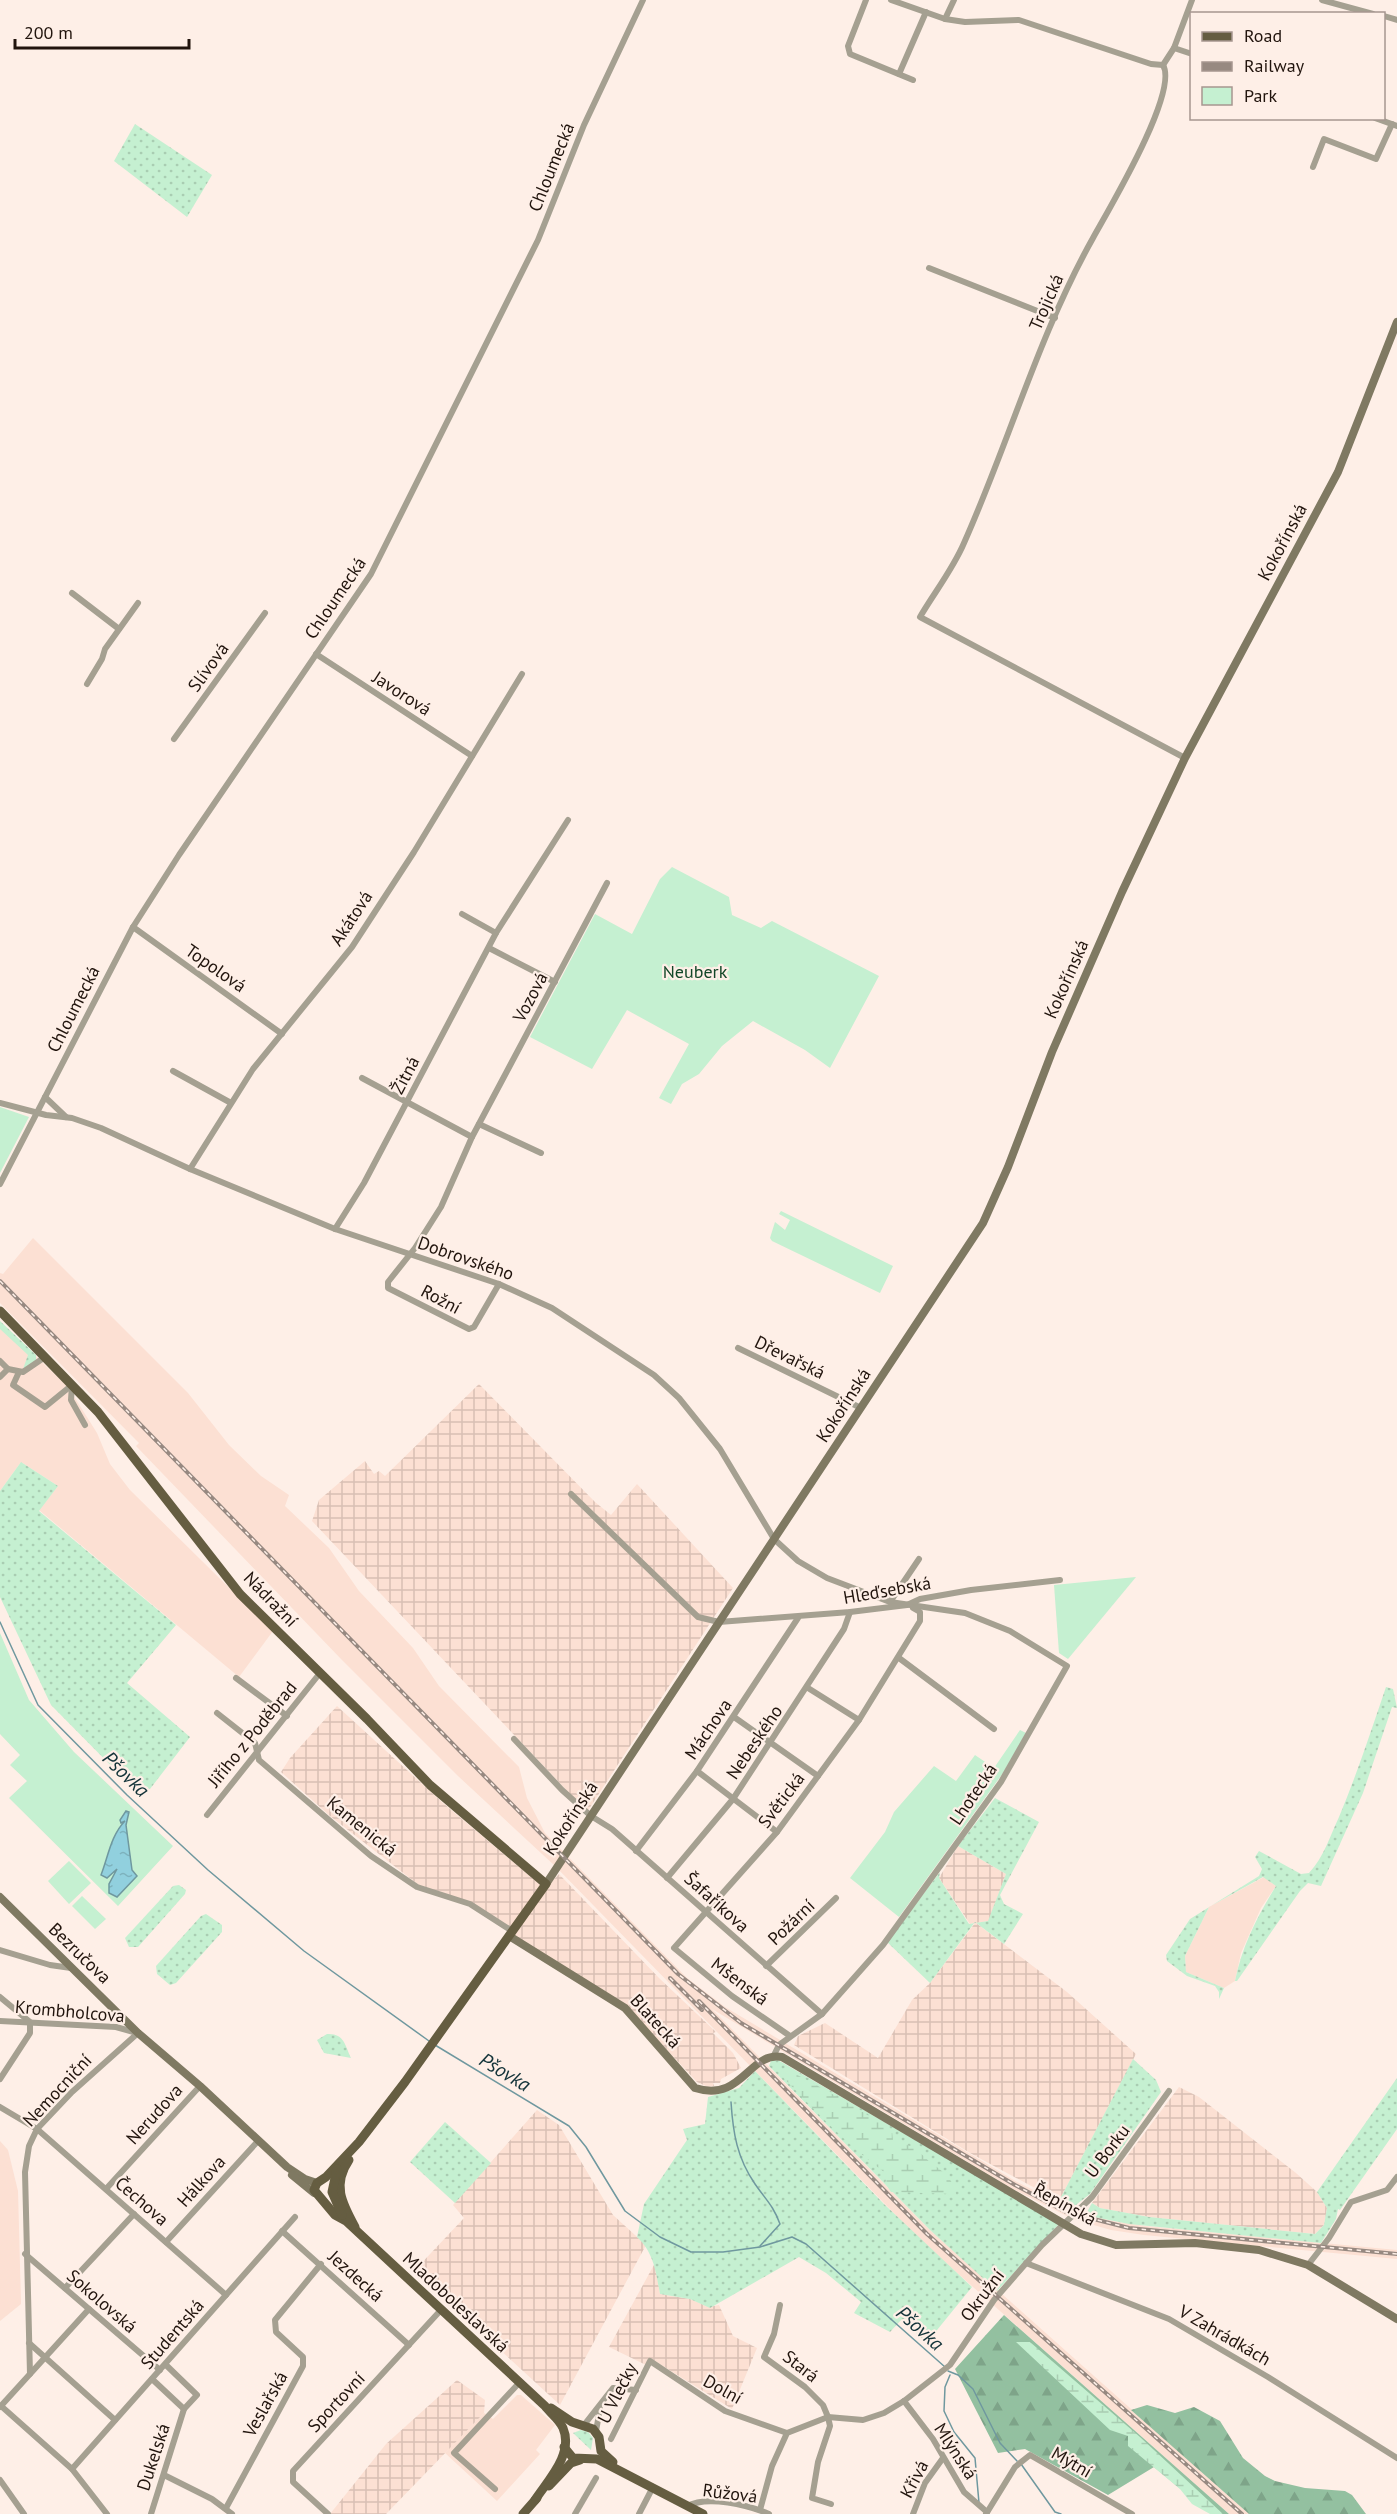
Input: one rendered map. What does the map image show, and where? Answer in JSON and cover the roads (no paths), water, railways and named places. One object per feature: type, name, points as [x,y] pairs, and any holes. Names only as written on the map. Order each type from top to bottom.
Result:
[{"type":"main road","name":"Kokořínská","points":[[318,2182],[359,2142],[432,2047],[546,1884],[983,1223],[1008,1167],[1052,1052],[1185,758],[1338,472],[1397,322]]},
{"type":"main road","name":"Nádražní","points":[[0,1311],[98,1412],[240,1594],[430,1785],[546,1884]]},
{"type":"main road","name":"Bezručova","points":[[0,1897],[138,2033]]},
{"type":"main road","name":"Blatecká","points":[[509,1936],[626,2008],[695,2088],[704,2091],[731,2087],[764,2059],[774,2055]]},
{"type":"main road","name":"Mladoboleslavská","points":[[138,2033],[200,2086],[287,2167],[305,2179],[325,2181],[346,2221]]},
{"type":"main road","name":"Řepínská","points":[[774,2055],[788,2059],[1081,2234],[1116,2245],[1195,2243],[1234,2246],[1308,2265],[1397,2319]]},
{"type":"main road","points":[[359,2142],[344,2168],[338,2187],[342,2204],[359,2234]]},
{"type":"main road","name":"Kokořínská","points":[[331,2189],[339,2164]]},
{"type":"main road","name":"Mladoboleslavská","points":[[287,2167],[302,2186],[346,2221],[440,2311],[545,2406],[563,2427],[564,2442],[571,2457],[597,2459],[703,2514]]},
{"type":"main road","points":[[318,2182],[317,2196],[326,2198],[331,2189]]},
{"type":"main road","name":"Mladoboleslavská","points":[[545,2406],[596,2431],[605,2456],[634,2478]]},
{"type":"main road","points":[[535,2500],[562,2459],[564,2442],[569,2430],[582,2425]]},
{"type":"main road","points":[[523,2514],[571,2463],[596,2453],[599,2444]]},
{"type":"street","name":"Chloumecká","points":[[0,1184],[133,927],[178,855],[371,574],[538,240],[584,125],[643,0]]},
{"type":"street","points":[[867,0],[848,46],[850,54],[913,80]]},
{"type":"street","points":[[891,0],[945,19],[965,22],[1019,20],[1151,64],[1163,65],[1174,48],[1192,0]]},
{"type":"street","points":[[945,19],[954,0]]},
{"type":"street","points":[[1322,0],[1366,12]]},
{"type":"street","points":[[899,74],[926,12]]},
{"type":"street","points":[[1174,48],[1190,54]]},
{"type":"street","name":"Trojická","points":[[1163,65],[1167,78],[1164,95],[1152,123],[1123,184],[1084,254],[1055,318],[964,545],[920,617],[1185,758]]},
{"type":"street","points":[[1313,167],[1324,139],[1376,159],[1394,125]]},
{"type":"street","points":[[929,268],[1055,318]]},
{"type":"street","points":[[72,593],[119,629]]},
{"type":"street","points":[[87,684],[119,629],[138,603]]},
{"type":"street","name":"Slívová","points":[[174,739],[265,614]]},
{"type":"street","name":"Javorová","points":[[316,654],[472,756]]},
{"type":"street","name":"Akátová","points":[[190,1169],[253,1069],[351,947],[414,852],[522,674]]},
{"type":"street","name":"Žitná","points":[[335,1229],[407,1102],[496,933],[568,820]]},
{"type":"street","name":"Vozová","points":[[408,1254],[441,1207],[472,1137],[607,883]]},
{"type":"street","points":[[462,914],[496,933]]},
{"type":"street","name":"Topolová","points":[[133,927],[282,1034]]},
{"type":"street","points":[[489,948],[555,982]]},
{"type":"street","points":[[173,1071],[231,1103]]},
{"type":"street","points":[[362,1078],[472,1137]]},
{"type":"street","name":"Dobrovského","points":[[45,1097],[66,1117]]},
{"type":"street","name":"Dobrovského","points":[[0,1103],[37,1113],[66,1117],[101,1128],[190,1169],[335,1229],[499,1284],[552,1308],[654,1375],[679,1398],[720,1449],[774,1539],[798,1561],[827,1578],[890,1602],[907,1605]]},
{"type":"street","points":[[479,1124],[541,1153]]},
{"type":"street","name":"Rožní","points":[[408,1254],[388,1282],[388,1288],[466,1328],[474,1327],[499,1284]]},
{"type":"street","name":"Dřevařská","points":[[738,1348],[861,1408]]},
{"type":"street","points":[[0,1361],[8,1368],[19,1372],[29,1371],[45,1356]]},
{"type":"street","points":[[0,1377],[8,1368]]},
{"type":"street","points":[[19,1372],[13,1385],[45,1407],[72,1385]]},
{"type":"street","points":[[72,1385],[71,1400],[85,1425]]},
{"type":"street","points":[[571,1494],[698,1617],[719,1622]]},
{"type":"street","points":[[890,1602],[919,1558]]},
{"type":"street","name":"Hleďsebská","points":[[719,1622],[798,1618],[907,1605],[920,1599],[971,1590],[1060,1580]]},
{"type":"street","name":"Světická","points":[[674,1948],[777,1832],[859,1720],[899,1658],[921,1618],[918,1610],[907,1605]]},
{"type":"street","name":"Lhotecká","points":[[774,2055],[776,2048],[790,2036],[822,2014],[883,1945],[1001,1782],[1066,1666],[1010,1631],[965,1613],[907,1605]]},
{"type":"street","name":"Nebeského","points":[[667,1878],[733,1798],[772,1743],[844,1629],[850,1612]]},
{"type":"street","name":"Máchova","points":[[636,1851],[697,1771],[798,1618]]},
{"type":"street","points":[[899,1658],[994,1729]]},
{"type":"street","name":"Jiřího z Poděbrad","points":[[207,1815],[320,1673]]},
{"type":"street","points":[[236,1678],[287,1716]]},
{"type":"street","points":[[808,1688],[859,1720]]},
{"type":"street","name":"Kamenická","points":[[217,1713],[255,1743],[259,1760],[371,1856],[417,1887],[470,1904],[509,1936]]},
{"type":"street","points":[[734,1717],[818,1776]]},
{"type":"street","name":"Šafaříkova","points":[[514,1739],[591,1816],[612,1829],[822,2014]]},
{"type":"street","points":[[697,1771],[777,1832]]},
{"type":"street","name":"Požární","points":[[766,1966],[836,1898]]},
{"type":"street","name":"Mšenská","points":[[674,1948],[732,1996],[790,2036]]},
{"type":"street","points":[[0,1950],[50,1965],[71,1968]]},
{"type":"street","points":[[0,1997],[30,2022],[30,2033],[0,2079]]},
{"type":"street","name":"Krombholcova","points":[[0,2021],[116,2027],[138,2033]]},
{"type":"street","name":"Nemocniční","points":[[30,2374],[25,2254],[25,2172],[29,2146],[37,2129],[72,2092],[138,2033]]},
{"type":"street","name":"Nerudova","points":[[106,2189],[200,2086]]},
{"type":"street","name":"U Borku","points":[[1064,2224],[1092,2197],[1168,2091]]},
{"type":"street","name":"Čechova","points":[[0,2107],[37,2129],[226,2295]]},
{"type":"street","name":"Hálkova","points":[[166,2242],[258,2141]]},
{"type":"street","points":[[1308,2265],[1329,2238],[1351,2202],[1387,2190],[1397,2177]]},
{"type":"street","points":[[65,2288],[134,2214]]},
{"type":"street","name":"Studentská","points":[[72,2469],[295,2217]]},
{"type":"street","name":"Okružní","points":[[787,2433],[828,2417],[863,2420],[884,2414],[904,2401],[950,2365],[984,2314],[1026,2263],[1064,2224]]},
{"type":"street","name":"Jezdecká","points":[[282,2231],[409,2345]]},
{"type":"street","name":"Sokolovská","points":[[25,2254],[160,2370]]},
{"type":"street","name":"V Zahrádkách","points":[[1026,2263],[1169,2319],[1268,2377],[1397,2458]]},
{"type":"street","name":"Veslařská","points":[[226,2508],[303,2366],[303,2357],[276,2332],[275,2320],[321,2264]]},
{"type":"street","name":"Stará","points":[[780,2304],[774,2334],[764,2357],[805,2387],[823,2405],[828,2417]]},
{"type":"street","points":[[89,2309],[0,2406],[72,2469],[107,2514]]},
{"type":"street","name":"Sportovní","points":[[328,2514],[293,2482],[293,2471],[440,2311]]},
{"type":"street","points":[[29,2343],[115,2420]]},
{"type":"street","name":"U Vlečky","points":[[611,2439],[650,2361]]},
{"type":"street","name":"Dolní","points":[[650,2361],[725,2410],[787,2433]]},
{"type":"street","name":"Dukelská","points":[[151,2514],[184,2409],[197,2395],[166,2365]]},
{"type":"street","points":[[153,2379],[184,2409]]},
{"type":"street","points":[[495,2489],[454,2453],[519,2383]]},
{"type":"street","points":[[582,2425],[602,2405],[613,2388],[636,2390]]},
{"type":"street","name":"Mlýnská","points":[[904,2401],[933,2439],[964,2492],[986,2513]]},
{"type":"street","points":[[596,2431],[602,2405]]},
{"type":"street","points":[[828,2417],[830,2426],[816,2472],[812,2498],[831,2504]]},
{"type":"street","points":[[760,2510],[772,2466],[787,2433]]},
{"type":"street","name":"Mýtní","points":[[986,2513],[1015,2467],[1030,2455],[1132,2514]]},
{"type":"street","name":"Křivá","points":[[913,2514],[925,2483],[943,2458]]},
{"type":"street","points":[[164,2475],[226,2508],[232,2514]]},
{"type":"street","points":[[575,2514],[596,2478]]},
{"type":"street","points":[[0,2480],[24,2514]]},
{"type":"street","points":[[639,2514],[653,2487]]},
{"type":"street","name":"Růžová","points":[[687,2506],[704,2501],[760,2510],[769,2514]]},
{"type":"water","points":[[126,1811],[129,1812],[126,1825],[132,1870],[137,1876],[117,1897],[109,1893],[109,1884],[117,1869],[107,1878],[101,1875],[113,1839],[125,1821],[121,1823],[120,1820]]},
{"type":"waterway","name":"Pšovka","points":[[0,1622],[38,1705],[127,1795],[208,1870],[304,1951],[429,2041]]},
{"type":"waterway","name":"Pšovka","points":[[435,2045],[569,2126],[586,2147],[625,2211],[660,2237],[691,2252],[723,2252],[760,2247],[792,2237],[806,2244],[945,2367]]},
{"type":"waterway","points":[[731,2102],[735,2135],[744,2165],[772,2207],[780,2224],[760,2246]]},
{"type":"waterway","name":"Pšovka","points":[[948,2371],[958,2375],[973,2389],[1000,2443],[1017,2461]]},
{"type":"waterway","points":[[950,2375],[945,2387],[944,2411],[954,2432],[975,2458],[979,2503]]},
{"type":"waterway","name":"Pšovka","points":[[1021,2464],[1055,2512],[1061,2514]]},
{"type":"railway","points":[[0,1281],[678,1974],[741,2023],[1015,2185],[1066,2212],[1129,2228],[1397,2254]]},
{"type":"railway","points":[[670,1978],[702,2010]]},
{"type":"railway","points":[[699,2001],[927,2234],[1242,2514]]},
{"type":"park label","name":"Neuberk","points":[[695,971]]}]
